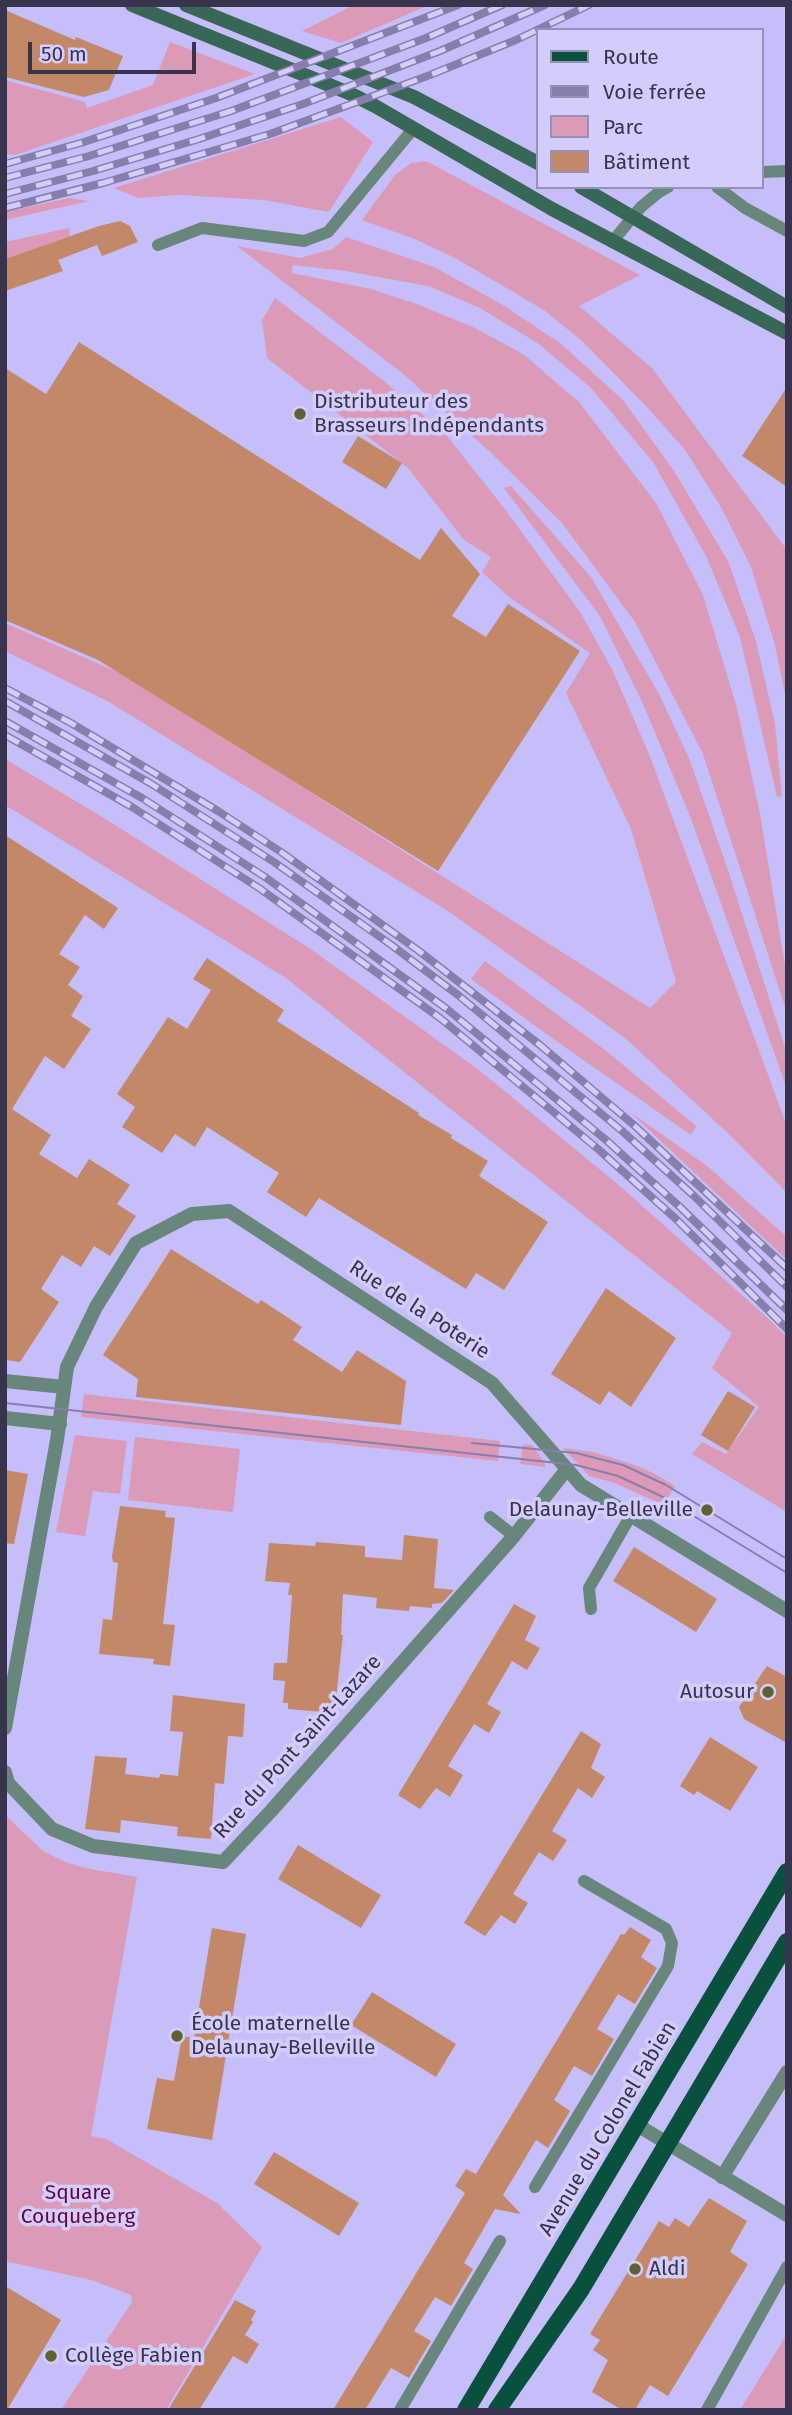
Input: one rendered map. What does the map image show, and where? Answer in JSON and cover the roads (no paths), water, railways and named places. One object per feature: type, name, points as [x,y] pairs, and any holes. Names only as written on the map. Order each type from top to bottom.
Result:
[{"type":"main road","points":[[132,5],[349,93],[612,242],[787,333]]},
{"type":"main road","points":[[186,5],[414,97],[536,162]]},
{"type":"main road","points":[[584,189],[787,307]]},
{"type":"main road","name":"Avenue du Colonel Fabien","points":[[466,2410],[787,1871]]},
{"type":"main road","points":[[497,2410],[581,2289],[787,1942]]},
{"type":"street","name":"Rue de la Poterie","points":[[60,1424],[66,1367],[96,1307],[136,1243],[192,1214],[229,1210],[492,1383],[581,1485],[787,1611]]},
{"type":"street","points":[[5,1381],[64,1387]]},
{"type":"street","points":[[5,1418],[60,1424],[5,1728]]},
{"type":"street","name":"Rue du Pont Saint-Lazare","points":[[5,1772],[8,1783],[52,1829],[93,1846],[223,1862],[514,1536],[567,1469]]},
{"type":"street","points":[[722,2177],[787,2072]]},
{"type":"street","points":[[637,2125],[787,2215]]},
{"type":"lane","points":[[158,245],[202,228],[304,241],[328,232],[413,129]]},
{"type":"lane","points":[[764,172],[787,171]]},
{"type":"lane","points":[[612,242],[650,198],[665,189]]},
{"type":"lane","points":[[720,189],[745,208],[787,231]]},
{"type":"lane","points":[[591,1609],[589,1588],[631,1515]]},
{"type":"lane","points":[[490,1517],[514,1536]]},
{"type":"lane","points":[[535,2188],[668,1966],[671,1943],[666,1929],[584,1881]]},
{"type":"lane","points":[[400,2410],[500,2241]]},
{"type":"lane","points":[[707,2410],[787,2267]]},
{"type":"tram line","points":[[5,1403],[576,1465],[618,1476],[661,1496],[787,1573]]},
{"type":"tram line","points":[[472,1443],[576,1453],[623,1465],[666,1485],[787,1559]]},
{"type":"railway","points":[[5,164],[84,142],[216,98],[458,5]]},
{"type":"railway","points":[[5,178],[89,156],[231,111],[426,38],[502,5]]},
{"type":"railway","points":[[5,194],[199,139],[303,104],[440,51],[545,5]]},
{"type":"railway","points":[[541,28],[589,5]]},
{"type":"railway","points":[[5,208],[103,183],[270,134],[430,75],[536,30]]},
{"type":"railway","points":[[5,688],[71,723],[218,811],[281,852],[419,951],[540,1045],[635,1126],[787,1268]]},
{"type":"railway","points":[[5,701],[150,783],[274,862],[390,944],[458,995],[621,1130],[693,1195],[787,1287]]},
{"type":"railway","points":[[5,721],[142,798],[265,877],[447,1009],[606,1140],[787,1310]]},
{"type":"railway","points":[[5,735],[132,807],[259,888],[440,1018],[598,1149],[676,1219],[787,1329]]},
{"type":"place","name":"Distributeur des Brasseurs Indépendants","points":[[300,414]]},
{"type":"place","name":"Delaunay-Belleville","points":[[707,1510]]},
{"type":"place","name":"Autosur","points":[[768,1692]]},
{"type":"place","name":"École maternelle Delaunay-Belleville","points":[[177,2036]]},
{"type":"place","name":"Aldi","points":[[635,2269]]},
{"type":"place","name":"Collège Fabien","points":[[51,2356]]},
{"type":"park label","name":"Square Couqueberg","points":[[78,2205]]}]
